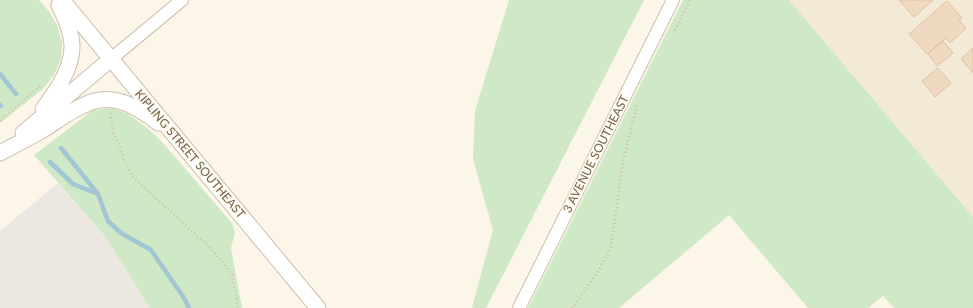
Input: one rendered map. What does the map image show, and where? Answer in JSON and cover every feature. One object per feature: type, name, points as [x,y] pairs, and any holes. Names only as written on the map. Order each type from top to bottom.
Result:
[{"type":"street","points":[[32,125],[64,78],[70,62],[72,44],[71,36],[57,0]]},
{"type":"street","name":"KIPLING STREET SOUTHEAST","points":[[62,0],[318,308]]},
{"type":"street","points":[[0,153],[182,0]]},
{"type":"street","name":"3 AVENUE SOUTHEAST","points":[[519,308],[673,0]]},
{"type":"street","points":[[0,153],[34,135],[68,114],[89,103],[99,100],[118,101],[131,106],[149,116],[181,144]]},
{"type":"path","points":[[675,30],[690,0]]},
{"type":"path","points":[[572,308],[595,276],[610,248],[623,160],[637,105],[640,99]]},
{"type":"path","points":[[107,100],[113,133],[120,145],[125,162],[134,177],[223,262],[232,275],[238,308]]},
{"type":"shaded area","points":[[789,0],[973,0],[973,217]]},
{"type":"shaded area","points":[[58,183],[105,236],[150,308],[0,308],[0,231]]},
{"type":"green space","points":[[0,0],[39,0],[48,10],[57,25],[62,42],[61,59],[54,75],[43,89],[0,123]]},
{"type":"green space","points":[[509,0],[644,0],[486,308],[472,308],[493,230],[473,159],[475,111]]},
{"type":"green space","points":[[683,0],[789,0],[973,217],[973,308],[894,308],[883,296],[868,308],[808,308],[729,215],[619,308],[528,308]]},
{"type":"green space","points":[[112,108],[128,114],[146,127],[162,142],[232,223],[235,233],[231,248],[242,308],[150,308],[105,236],[34,155],[93,110]]},
{"type":"building","points":[[899,0],[933,0],[914,17]]},
{"type":"building","points":[[947,1],[962,18],[959,20],[966,28],[950,43],[946,38],[927,54],[909,34]]},
{"type":"building","points":[[943,41],[953,53],[937,66],[928,54]]},
{"type":"building","points":[[973,48],[973,73],[961,59]]},
{"type":"building","points":[[938,68],[951,83],[935,97],[922,81]]},
{"type":"waterway","points":[[0,74],[16,94]]},
{"type":"waterway","points":[[61,148],[98,194],[108,221],[121,233],[151,250],[184,298],[189,308]]},
{"type":"waterway","points":[[50,162],[73,184],[98,194]]}]
